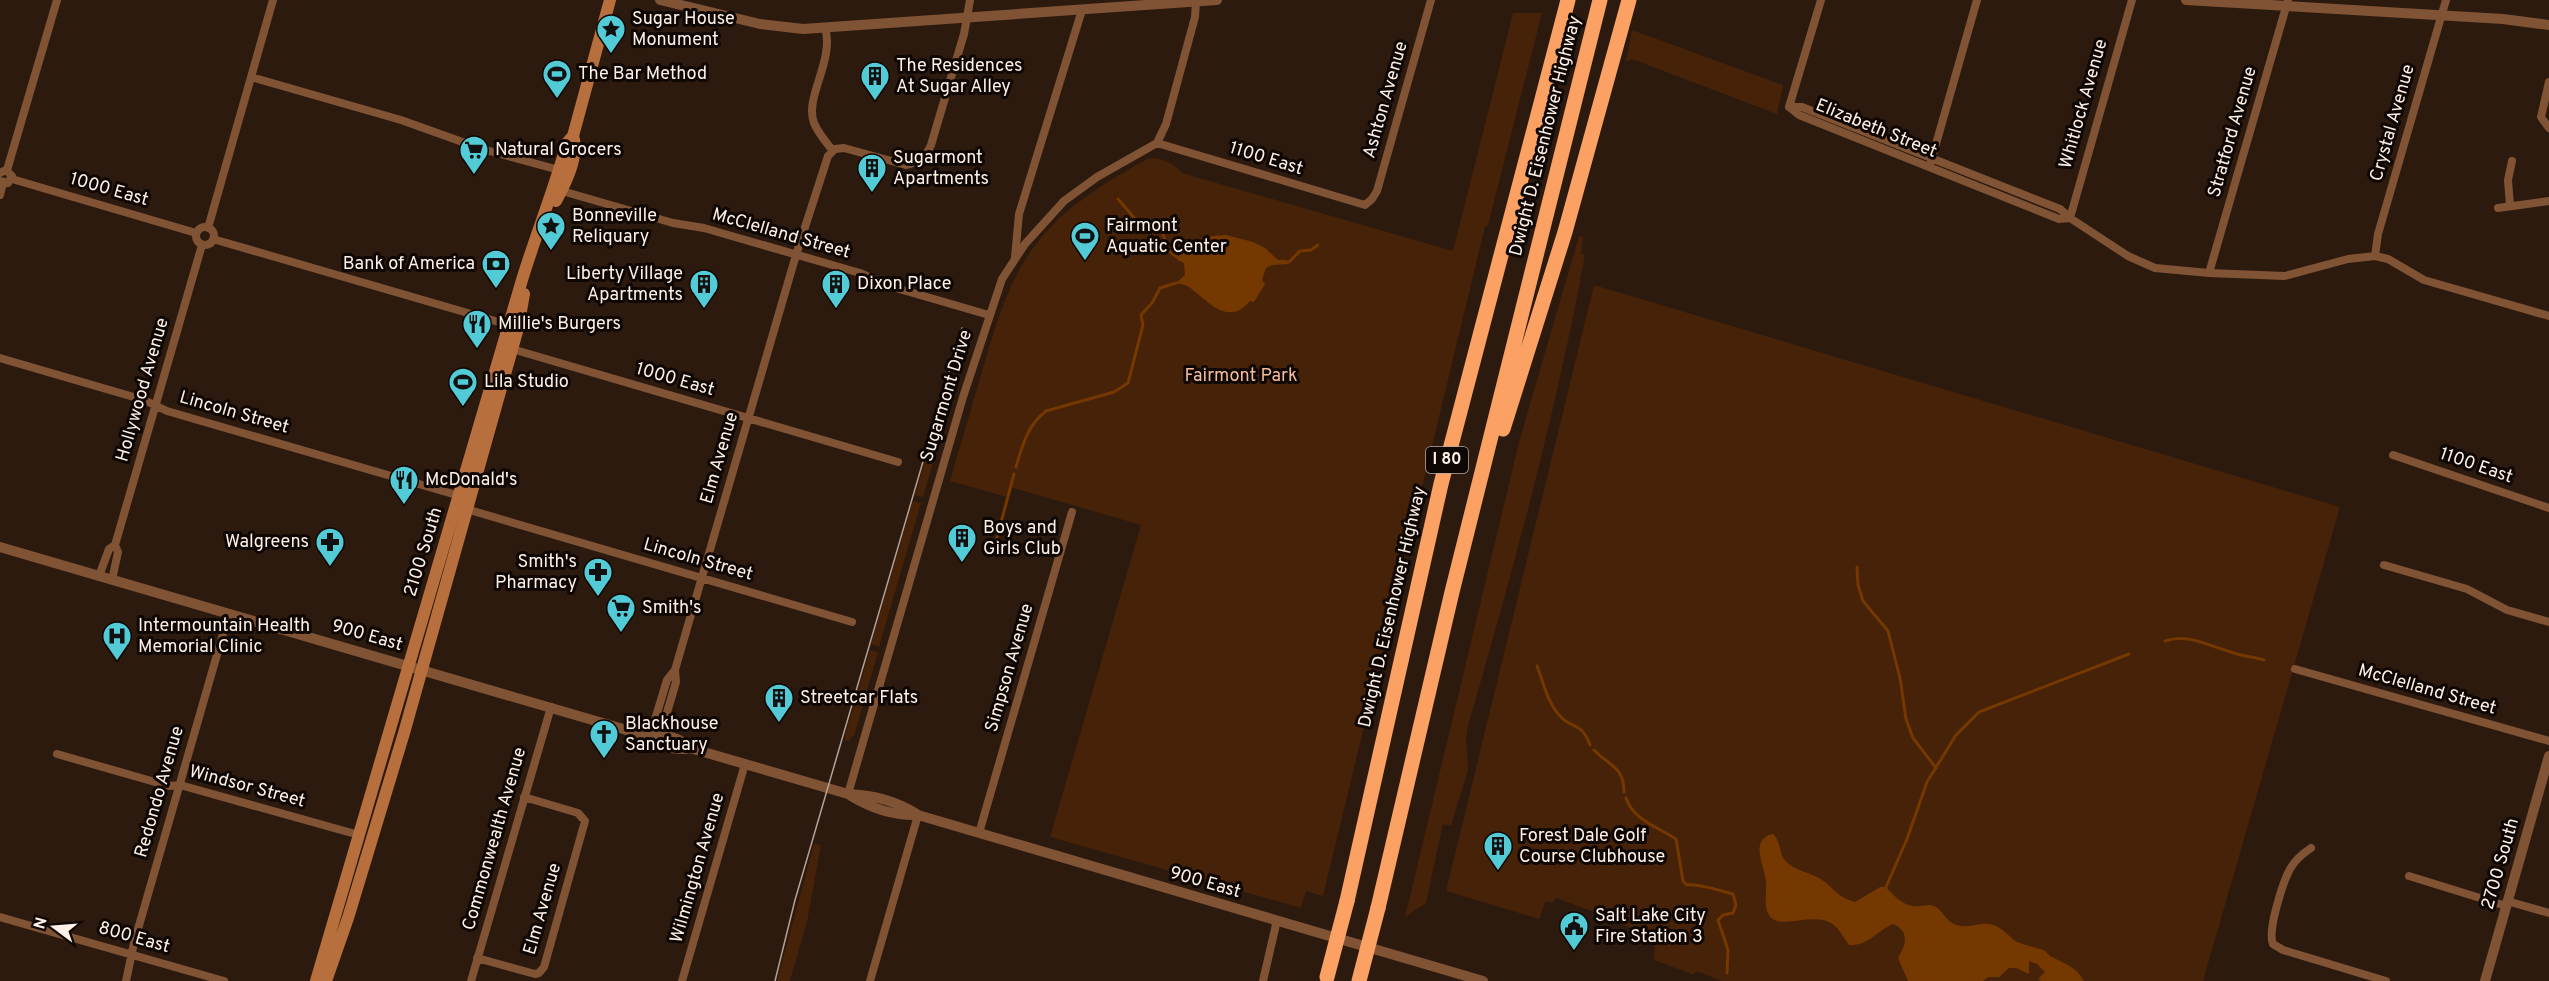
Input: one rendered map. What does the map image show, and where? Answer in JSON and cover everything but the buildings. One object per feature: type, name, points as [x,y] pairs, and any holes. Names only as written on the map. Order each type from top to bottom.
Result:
[{"type":"highway","name":"Dwight D. Eisenhower Highway","points":[[1327,979],[1347,901],[1441,484],[1568,0]]},
{"type":"highway","name":"Dwight D. Eisenhower Highway","points":[[1359,981],[1452,592],[1600,0]]},
{"type":"highway","points":[[1452,592],[1565,232],[1629,0]]},
{"type":"main road","name":"2100 South","points":[[316,981],[408,665],[465,481],[536,233],[551,200],[567,143],[573,136],[610,0]]},
{"type":"main road","name":"2100 South","points":[[326,981],[348,918],[422,669],[512,349],[521,315],[526,282],[540,234],[562,190],[576,146],[573,136]]},
{"type":"main road","points":[[561,165],[562,190]]},
{"type":"main road","points":[[502,381],[513,330],[509,325]]},
{"type":"main road","points":[[465,481],[463,503],[466,509]]},
{"type":"main road","points":[[372,839],[369,828],[385,769],[386,760],[383,755]]},
{"type":"main road","points":[[348,918],[345,908],[363,848],[363,840],[359,835]]},
{"type":"street","points":[[0,195],[2,182],[8,183],[12,179],[12,174],[3,172],[57,0]]},
{"type":"street","points":[[208,228],[273,0]]},
{"type":"street","points":[[660,0],[767,25],[803,29],[1217,0]]},
{"type":"street","points":[[796,255],[828,156],[832,151],[844,148],[906,165],[926,156],[941,115],[964,34],[970,0]]},
{"type":"street","name":"Ashton Avenue","points":[[1365,205],[1372,200],[1377,191],[1431,0]]},
{"type":"street","name":"Elizabeth Street","points":[[1821,0],[1789,107],[1799,116],[1930,164],[2059,219],[2070,218],[2142,264],[2162,269],[2209,273],[2285,276],[2348,259],[2375,256],[2388,259],[2424,280],[2549,316]]},
{"type":"street","points":[[1930,164],[1977,0]]},
{"type":"street","name":"Whitlock Avenue","points":[[2070,218],[2132,0]]},
{"type":"street","points":[[2186,0],[2287,3],[2503,19],[2549,25]]},
{"type":"street","name":"Crystal Avenue","points":[[2375,256],[2378,234],[2446,0]]},
{"type":"street","points":[[1015,257],[1045,220],[1075,192],[1157,143],[1166,124],[1195,17],[1196,1]]},
{"type":"street","name":"Stratford Avenue","points":[[2209,273],[2287,3]]},
{"type":"street","name":"Sugarmont Drive","points":[[848,794],[989,315],[1002,279],[1015,257],[1019,214],[1082,10]]},
{"type":"street","points":[[825,27],[827,53],[812,112],[815,125],[832,151]]},
{"type":"street","points":[[251,77],[400,120],[482,149],[561,165]]},
{"type":"street","points":[[2549,82],[2541,117],[2549,128]]},
{"type":"street","name":"1100 East","points":[[1157,143],[1365,205]]},
{"type":"street","points":[[2510,206],[2508,180],[2512,161]]},
{"type":"street","name":"1000 East","points":[[12,179],[196,233]]},
{"type":"street","name":"McClelland Street","points":[[562,190],[673,223],[700,227],[860,273],[893,287],[989,315]]},
{"type":"street","points":[[2498,208],[2549,201]]},
{"type":"street","points":[[208,228],[199,229],[196,233],[198,242],[207,245],[213,239]]},
{"type":"street","points":[[208,228],[213,234],[213,239]]},
{"type":"street","points":[[213,239],[509,325]]},
{"type":"street","name":"Hollywood Avenue","points":[[112,580],[118,552],[115,545],[202,245]]},
{"type":"street","name":"Elm Avenue","points":[[652,737],[667,680],[675,670],[796,255]]},
{"type":"street","name":"1000 East","points":[[512,349],[898,462]]},
{"type":"street","name":"Lincoln Street","points":[[0,358],[167,411],[460,496]]},
{"type":"street","name":"1100 East","points":[[2393,454],[2549,508]]},
{"type":"street","name":"Lincoln Street","points":[[466,509],[852,622]]},
{"type":"street","name":"Simpson Avenue","points":[[979,833],[1072,512]]},
{"type":"street","name":"Hollywood Avenue","points":[[99,576],[109,549],[115,545]]},
{"type":"street","name":"900 East","points":[[0,547],[652,737],[665,735],[683,741],[690,748],[848,794],[874,807],[903,816],[918,815],[1483,981]]},
{"type":"street","points":[[2384,565],[2472,591],[2507,610],[2549,622]]},
{"type":"street","name":"Redondo Avenue","points":[[126,981],[229,613]]},
{"type":"street","name":"McClelland Street","points":[[2295,669],[2549,741]]},
{"type":"street","name":"Commonwealth Avenue","points":[[471,981],[551,707]]},
{"type":"street","name":"Windsor Street","points":[[57,754],[169,786],[180,785],[359,835]]},
{"type":"street","name":"2700 South","points":[[2485,981],[2549,756]]},
{"type":"street","name":"Wilmington Avenue","points":[[682,981],[745,764]]},
{"type":"street","name":"Elm Avenue","points":[[477,958],[539,973],[544,967],[585,821],[578,813],[524,797]]},
{"type":"street","points":[[870,981],[918,815]]},
{"type":"street","points":[[2311,848],[2295,862],[2287,876],[2272,927],[2272,941],[2283,950],[2386,981]]},
{"type":"street","points":[[2409,876],[2507,904],[2549,913]]},
{"type":"street","name":"800 East","points":[[0,916],[224,981]]},
{"type":"street","points":[[1263,981],[1277,920]]},
{"type":"green space","name":"Fairmont Park","points":[[1513,13],[1542,13],[1488,225],[1485,227],[1323,896],[1306,891],[1301,908],[1050,837],[1141,525],[1010,487],[1007,497],[950,481],[997,321],[1020,269],[1041,238],[1064,214],[1104,184],[1147,159],[1166,162],[1175,166],[1182,173],[1453,251]]},
{"type":"green space","points":[[1632,30],[1783,85],[1777,114],[1632,59],[1626,62]]},
{"type":"green space","points":[[1579,236],[1583,237],[1581,254],[1585,255],[1561,374],[1532,492],[1468,726],[1466,739],[1468,770],[1451,826],[1443,824],[1426,903],[1405,917],[1519,442]]},
{"type":"green space","points":[[1594,285],[2340,507],[2203,981],[1722,981],[1696,971],[1694,975],[1654,960],[1654,945],[1649,939],[1610,918],[1556,898],[1552,903],[1546,901],[1539,919],[1446,891]]},
{"type":"green space","points":[[955,379],[957,380],[923,497],[915,495],[929,447]]},
{"type":"green space","points":[[913,501],[921,503],[879,647],[871,644]]},
{"type":"green space","points":[[870,650],[878,652],[854,736],[849,741],[845,740],[846,732]]},
{"type":"green space","points":[[814,844],[821,845],[807,922],[790,981],[777,981]]},
{"type":"shaded area","points":[[1226,235],[1253,242],[1265,248],[1278,260],[1287,260],[1289,264],[1272,265],[1266,268],[1262,280],[1265,284],[1254,302],[1250,301],[1242,309],[1234,312],[1218,309],[1189,287],[1176,283],[1185,275],[1184,263],[1177,260],[1185,248],[1197,240]]},
{"type":"shaded area","points":[[1773,834],[1787,862],[1822,880],[1848,900],[1855,902],[1880,887],[1886,887],[1905,904],[1937,907],[1948,920],[1959,926],[1994,925],[2017,942],[2045,951],[2051,957],[2070,966],[2084,981],[2041,981],[2038,979],[2045,972],[2037,964],[2029,961],[2029,974],[2016,968],[2009,968],[1999,977],[1988,977],[1983,981],[1908,981],[1898,958],[1903,948],[1904,934],[1893,924],[1867,941],[1849,945],[1836,927],[1823,920],[1788,922],[1773,919],[1766,908],[1766,882],[1760,844]]},
{"type":"waterway","points":[[1118,199],[1142,227],[1161,229],[1169,251],[1177,257]]},
{"type":"waterway","points":[[1289,262],[1300,251],[1311,250],[1318,245]]},
{"type":"waterway","points":[[1016,467],[1030,429],[1046,411],[1114,392],[1128,383],[1143,325],[1141,315],[1152,303],[1160,288],[1176,283]]},
{"type":"waterway","points":[[996,541],[1014,474]]},
{"type":"waterway","points":[[1857,567],[1858,585],[1863,601],[1888,631],[1900,678],[1906,719],[1913,738],[1936,768]]},
{"type":"waterway","points":[[2165,641],[2190,639],[2239,655],[2264,660]]},
{"type":"waterway","points":[[1886,887],[1907,839],[1927,782],[1956,735],[1979,712],[2129,654]]},
{"type":"waterway","points":[[1537,666],[1556,711],[1565,721],[1580,729],[1590,745]]},
{"type":"waterway","points":[[1594,750],[1615,767],[1621,777],[1624,792]]},
{"type":"waterway","points":[[1626,798],[1629,806],[1640,817],[1676,839],[1683,881],[1687,885],[1703,886],[1733,894],[1736,905],[1733,913],[1723,915],[1718,920],[1728,950],[1727,973]]},
{"type":"tram line","points":[[775,981],[795,900],[962,328]]},
{"type":"place","name":"Sugar House Monument","points":[[611,54]]},
{"type":"place","name":"The Bar Method","points":[[557,100]]},
{"type":"place","name":"The Residences At Sugar Alley","points":[[875,102]]},
{"type":"place","name":"Natural Grocers","points":[[474,176]]},
{"type":"place","name":"Sugarmont Apartments","points":[[872,194]]},
{"type":"place","name":"Bonneville Reliquary","points":[[551,252]]},
{"type":"place","name":"Fairmont Aquatic Center","points":[[1085,262]]},
{"type":"place","name":"Bank of America","points":[[496,290]]},
{"type":"place","name":"Liberty Village Apartments","points":[[704,310]]},
{"type":"place","name":"Dixon Place","points":[[836,310]]},
{"type":"place","name":"Millie's Burgers","points":[[477,350]]},
{"type":"place","name":"Lila Studio","points":[[463,408]]},
{"type":"place","name":"McDonald's","points":[[404,506]]},
{"type":"place","name":"Boys and Girls Club","points":[[962,564]]},
{"type":"place","name":"Walgreens","points":[[330,568]]},
{"type":"place","name":"Smith's Pharmacy","points":[[598,598]]},
{"type":"place","name":"Smith's","points":[[621,634]]},
{"type":"place","name":"Intermountain Health Memorial Clinic","points":[[117,662]]},
{"type":"place","name":"Streetcar Flats","points":[[779,724]]},
{"type":"place","name":"Blackhouse Sanctuary","points":[[604,760]]},
{"type":"place","name":"Forest Dale Golf Course Clubhouse","points":[[1498,872]]},
{"type":"place","name":"Salt Lake City Fire Station 3","points":[[1574,952]]}]
